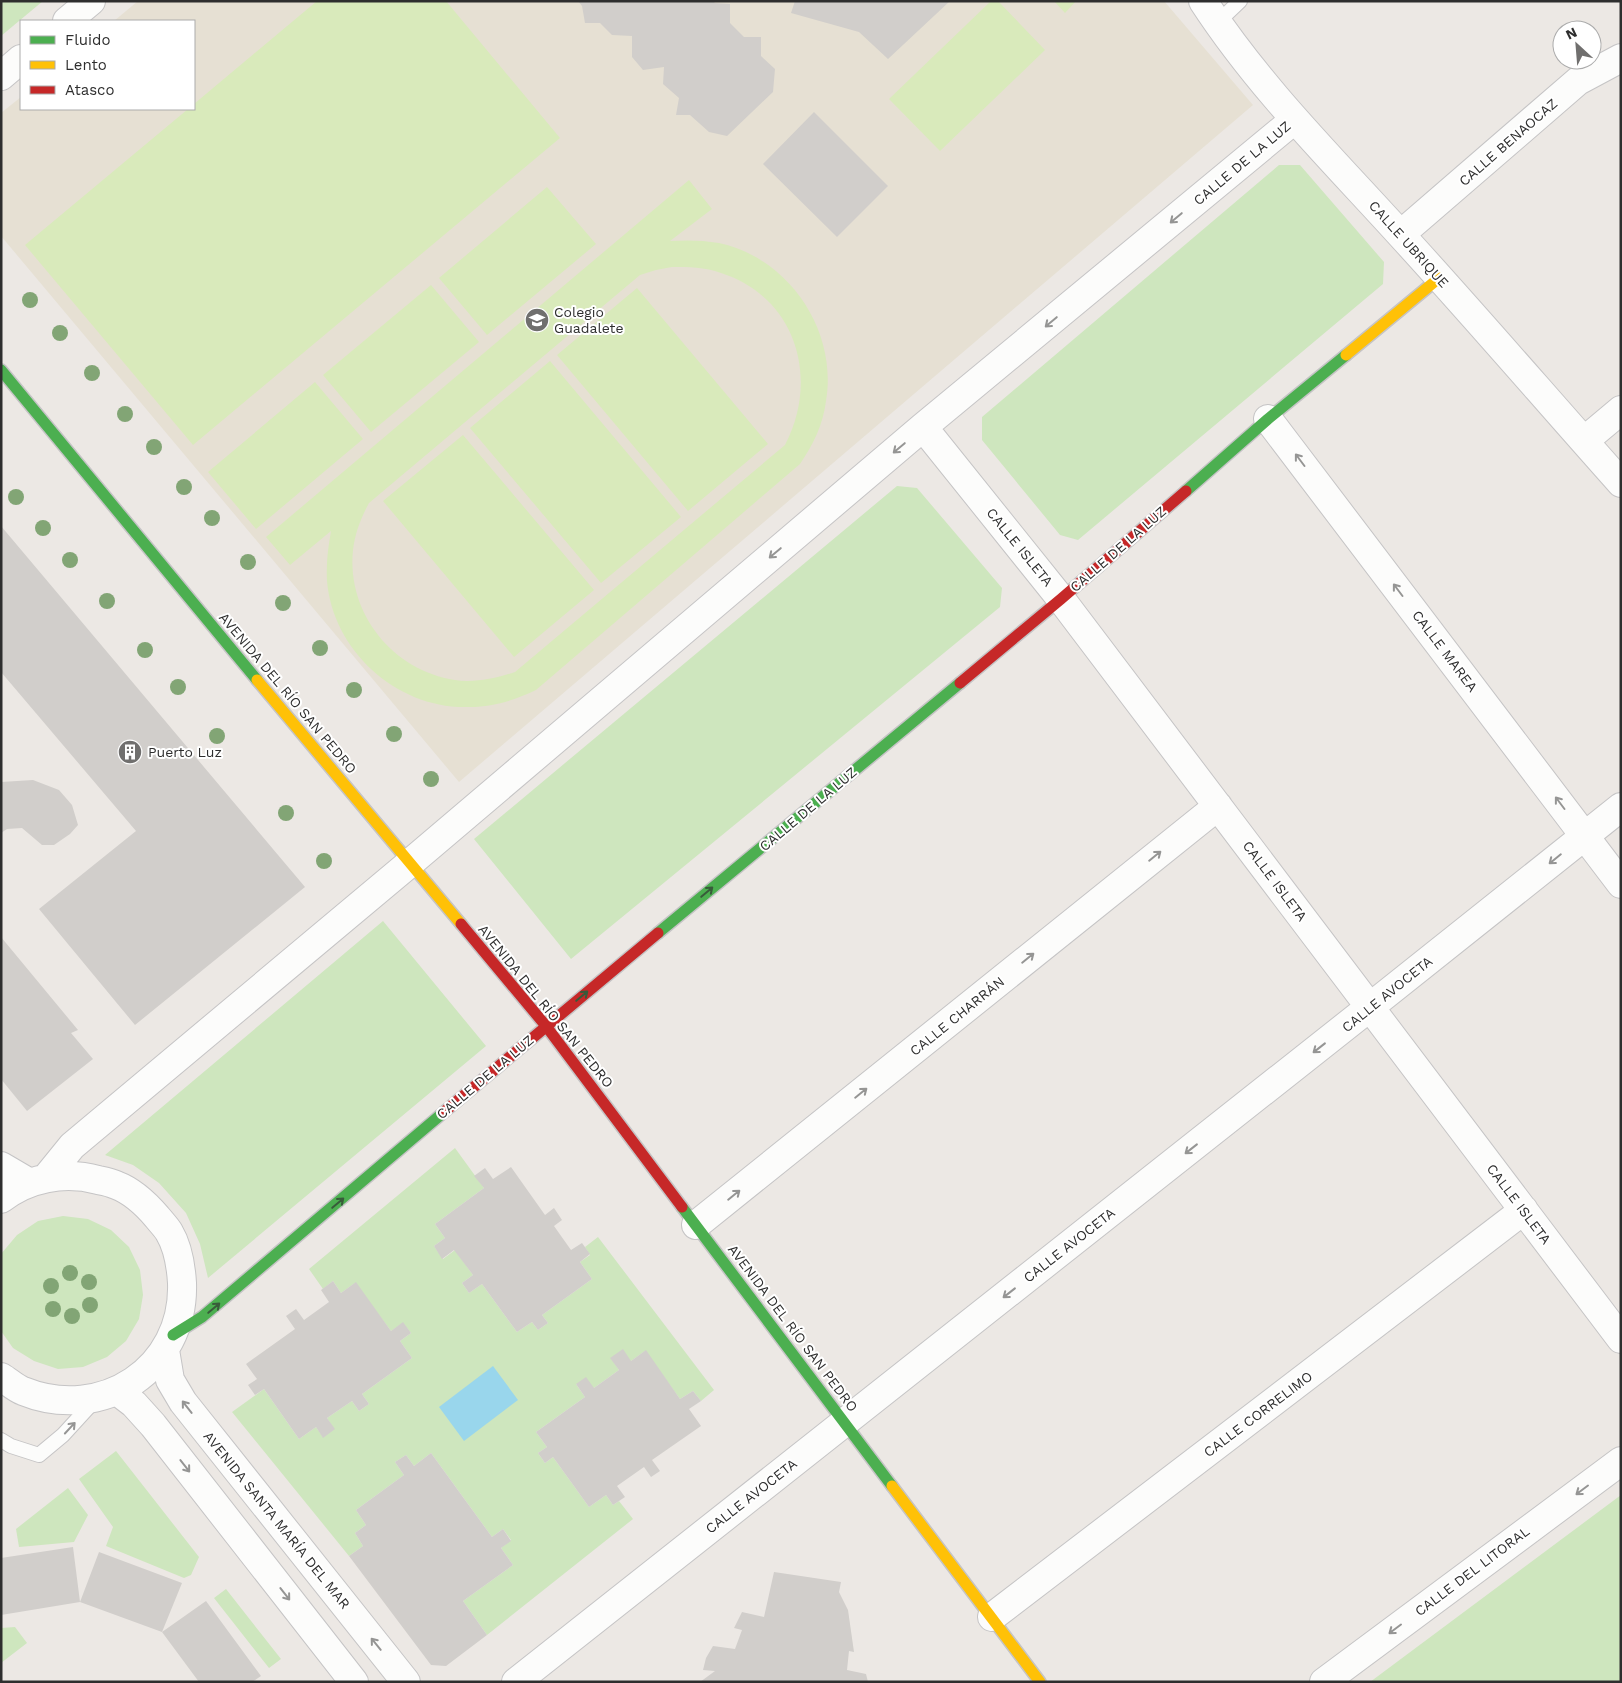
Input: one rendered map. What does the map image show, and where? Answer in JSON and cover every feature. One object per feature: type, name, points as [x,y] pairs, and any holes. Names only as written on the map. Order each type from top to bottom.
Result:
[{"type":"street","points":[[68,20],[91,1]]},
{"type":"street","name":"CALLE UBRIQUE","points":[[1210,12],[1294,120],[1401,234],[1621,483]]},
{"type":"street","name":"CALLE BENAOCAZ","points":[[1401,234],[1578,81],[1621,58]]},
{"type":"street","points":[[1,76],[20,60]]},
{"type":"street","name":"CALLE DE LA LUZ","points":[[38,1180],[72,1146],[410,863],[923,427],[1294,120]]},
{"type":"street","name":"CALLE DE LA LUZ","points":[[169,1342],[202,1317],[546,1026],[1061,599],[1268,418],[1439,278]]},
{"type":"street","name":"AVENIDA DEL RÍO SAN PEDRO","points":[[1,370],[546,1026],[1040,1682]]},
{"type":"street","points":[[1584,442],[1621,410]]},
{"type":"street","name":"CALLE MAREA","points":[[1268,418],[1621,884]]},
{"type":"street","name":"CALLE ISLETA","points":[[923,427],[1061,599],[1621,1339]]},
{"type":"street","name":"CALLE CHARRÁN","points":[[696,1225],[1218,806]]},
{"type":"street","name":"CALLE AVOCETA","points":[[516,1682],[1370,1008],[1621,807]]},
{"type":"street","points":[[1,1166],[38,1180]]},
{"type":"street","points":[[1,1199],[9,1193],[38,1180],[82,1176],[116,1185],[146,1204],[169,1232],[181,1265],[183,1300],[169,1342],[144,1374],[107,1395],[59,1401],[22,1391],[1,1377]]},
{"type":"street","name":"CALLE CORRELIMO","points":[[992,1617],[1524,1210]]},
{"type":"street","name":"AVENIDA SANTA MARÍA DEL MAR","points":[[169,1342],[170,1380],[182,1402],[406,1682]]},
{"type":"street","points":[[107,1395],[134,1404],[153,1425],[354,1682]]},
{"type":"street","name":"CALLE DEL LITORAL","points":[[1324,1682],[1621,1461]]},
{"type":"lane","points":[[1210,12],[1240,1]]},
{"type":"lane","points":[[1,1440],[11,1446],[40,1455],[107,1395]]},
{"type":"shaded area","name":"Colegio Guadalete","points":[[138,1],[1164,1],[1253,105],[459,782],[1,236],[1,113],[20,98],[20,110],[195,110],[195,20],[115,20]]},
{"type":"green space","points":[[1,1],[43,1],[20,20],[1,36]]},
{"type":"green space","points":[[317,1],[446,1],[560,138],[193,445],[25,245],[187,110],[195,110],[195,103]]},
{"type":"green space","points":[[991,1],[998,1],[1045,50],[940,151],[889,99]]},
{"type":"green space","points":[[1054,1],[1076,1],[1065,13]]},
{"type":"green space","points":[[1279,165],[1300,165],[1384,262],[1383,284],[1078,540],[1060,535],[982,440],[982,417]]},
{"type":"green space","points":[[689,180],[712,209],[670,241],[694,240],[719,243],[744,251],[767,264],[787,281],[803,301],[816,324],[824,349],[828,375],[826,401],[817,434],[800,464],[536,690],[520,697],[487,706],[444,705],[419,699],[395,687],[374,672],[356,653],[342,631],[332,607],[327,581],[331,531],[290,565],[266,537]],"holes":[[[672,267],[715,271],[747,285],[768,301],[783,320],[794,343],[800,367],[800,393],[795,419],[785,445],[515,672],[492,678],[467,681],[442,677],[420,669],[399,656],[382,640],[368,620],[358,598],[353,575],[355,538],[369,503],[640,275]]]},
{"type":"green space","points":[[547,187],[596,244],[487,335],[439,278]]},
{"type":"green space","points":[[431,285],[479,342],[371,432],[323,375]]},
{"type":"green space","points":[[637,288],[768,444],[688,511],[557,355]]},
{"type":"green space","points":[[550,361],[681,517],[601,583],[470,428]]},
{"type":"green space","points":[[315,382],[363,439],[256,529],[208,472]]},
{"type":"green space","points":[[463,435],[594,590],[514,657],[383,501]]},
{"type":"green space","points":[[897,486],[917,488],[1002,588],[1000,607],[571,959],[474,839]]},
{"type":"green space","points":[[383,921],[486,1046],[208,1278],[200,1244],[186,1213],[159,1183],[133,1165],[105,1155]]},
{"type":"green space","points":[[455,1148],[484,1188],[435,1224],[445,1238],[434,1246],[443,1259],[455,1250],[473,1275],[462,1283],[469,1293],[482,1284],[517,1332],[532,1322],[538,1330],[548,1323],[542,1315],[592,1279],[580,1262],[590,1255],[585,1247],[598,1237],[714,1390],[701,1401],[693,1391],[680,1399],[645,1351],[631,1361],[611,1358],[619,1370],[594,1388],[576,1384],[585,1397],[536,1432],[547,1447],[538,1453],[545,1463],[553,1457],[589,1507],[606,1495],[613,1505],[619,1501],[633,1519],[487,1635],[463,1601],[513,1565],[501,1548],[511,1540],[503,1529],[492,1537],[431,1453],[414,1466],[406,1455],[395,1462],[404,1475],[356,1510],[366,1525],[355,1533],[363,1546],[349,1556],[232,1412],[264,1389],[299,1439],[316,1427],[323,1437],[334,1429],[327,1418],[352,1401],[359,1411],[369,1404],[362,1394],[412,1358],[400,1341],[411,1333],[403,1323],[391,1331],[355,1283],[341,1293],[333,1281],[323,1289],[309,1269]]},
{"type":"green space","points":[[63,1216],[88,1219],[111,1230],[129,1247],[140,1270],[143,1295],[139,1319],[126,1341],[107,1357],[83,1367],[58,1369],[34,1361],[13,1348],[1,1331],[1,1254],[17,1235],[38,1221]]},
{"type":"green space","points":[[116,1451],[199,1557],[191,1575],[184,1578],[106,1546],[113,1527],[79,1479]]},
{"type":"green space","points":[[68,1488],[88,1515],[74,1542],[19,1547],[16,1529]]},
{"type":"green space","points":[[1621,1495],[1621,1682],[1370,1682]]},
{"type":"green space","points":[[226,1589],[281,1659],[269,1668],[214,1598]]},
{"type":"green space","points":[[15,1627],[27,1643],[1,1663],[1,1628]]},
{"type":"water","points":[[493,1366],[518,1400],[464,1441],[439,1407]]},
{"type":"building","points":[[578,1],[716,1],[714,3],[730,4],[730,23],[744,37],[761,37],[761,56],[775,69],[773,92],[727,136],[709,132],[690,115],[676,115],[679,98],[663,84],[664,67],[643,70],[632,57],[632,36],[612,35],[600,23],[585,23],[582,6]]},
{"type":"building","points":[[795,1],[950,1],[888,59],[859,32],[791,13]]},
{"type":"building","points":[[814,112],[888,186],[837,237],[763,164]]},
{"type":"building","name":"Puerto Luz","points":[[1,526],[305,887],[135,1025],[39,909],[136,831],[1,672]]},
{"type":"building","points":[[33,780],[59,790],[72,805],[78,825],[70,834],[54,845],[42,845],[22,828],[7,829],[1,833],[1,782]]},
{"type":"building","points":[[1,937],[78,1030],[71,1033],[93,1059],[27,1111],[1,1079]]},
{"type":"building","points":[[511,1167],[545,1215],[554,1208],[562,1220],[554,1226],[571,1250],[582,1243],[590,1254],[580,1262],[592,1279],[542,1315],[548,1323],[538,1330],[532,1322],[517,1332],[482,1284],[469,1293],[462,1283],[473,1275],[454,1250],[442,1259],[434,1246],[445,1238],[435,1224],[484,1188],[474,1176],[485,1168],[493,1179]]},
{"type":"building","points":[[333,1281],[341,1293],[356,1282],[391,1331],[403,1322],[411,1333],[400,1341],[412,1358],[362,1394],[369,1404],[359,1411],[352,1401],[327,1418],[335,1429],[323,1438],[316,1427],[299,1439],[264,1389],[255,1395],[248,1385],[257,1379],[246,1364],[295,1329],[286,1316],[296,1309],[304,1320],[329,1302],[321,1290]]},
{"type":"building","points":[[623,1349],[631,1361],[646,1350],[680,1399],[693,1391],[701,1401],[689,1409],[701,1426],[652,1460],[660,1471],[651,1477],[644,1467],[617,1486],[625,1497],[613,1505],[606,1495],[589,1507],[553,1457],[545,1463],[538,1453],[547,1447],[536,1432],[585,1397],[576,1384],[586,1377],[594,1388],[619,1370],[610,1358]]},
{"type":"building","points":[[431,1453],[492,1537],[503,1529],[511,1541],[501,1548],[513,1565],[463,1601],[487,1635],[446,1666],[431,1665],[349,1556],[363,1546],[355,1533],[366,1525],[356,1510],[404,1475],[395,1462],[406,1455],[414,1466]]},
{"type":"building","points":[[73,1547],[80,1602],[1,1615],[1,1558]]},
{"type":"building","points":[[99,1552],[182,1583],[162,1632],[80,1602]]},
{"type":"building","points":[[774,1572],[841,1582],[839,1592],[848,1610],[854,1652],[849,1651],[847,1670],[866,1674],[868,1682],[700,1682],[715,1671],[703,1670],[706,1658],[713,1646],[735,1649],[742,1630],[734,1628],[742,1612],[764,1617]]},
{"type":"building","points":[[206,1601],[261,1676],[252,1682],[199,1682],[162,1632]]},
{"type":"traffic: fast","points":[[1186,491],[1268,419],[1346,355]]},
{"type":"traffic: fast","points":[[1,370],[257,680]]},
{"type":"traffic: fast","points":[[658,933],[960,683]]},
{"type":"traffic: fast","points":[[173,1335],[202,1317],[444,1112]]},
{"type":"traffic: fast","points":[[682,1207],[892,1486]]},
{"type":"traffic: slow","points":[[1346,355],[1439,278]]},
{"type":"traffic: slow","points":[[257,680],[461,924]]},
{"type":"traffic: slow","points":[[892,1486],[1040,1682]]},
{"type":"traffic: jam","points":[[960,683],[1186,491]]},
{"type":"traffic: jam","points":[[461,924],[546,1026],[682,1207]]},
{"type":"traffic: jam","points":[[444,1112],[658,933]]},
{"type":"place","name":"Colegio Guadalete","points":[[537,320]]},
{"type":"place","name":"Puerto Luz","points":[[130,752]]}]
